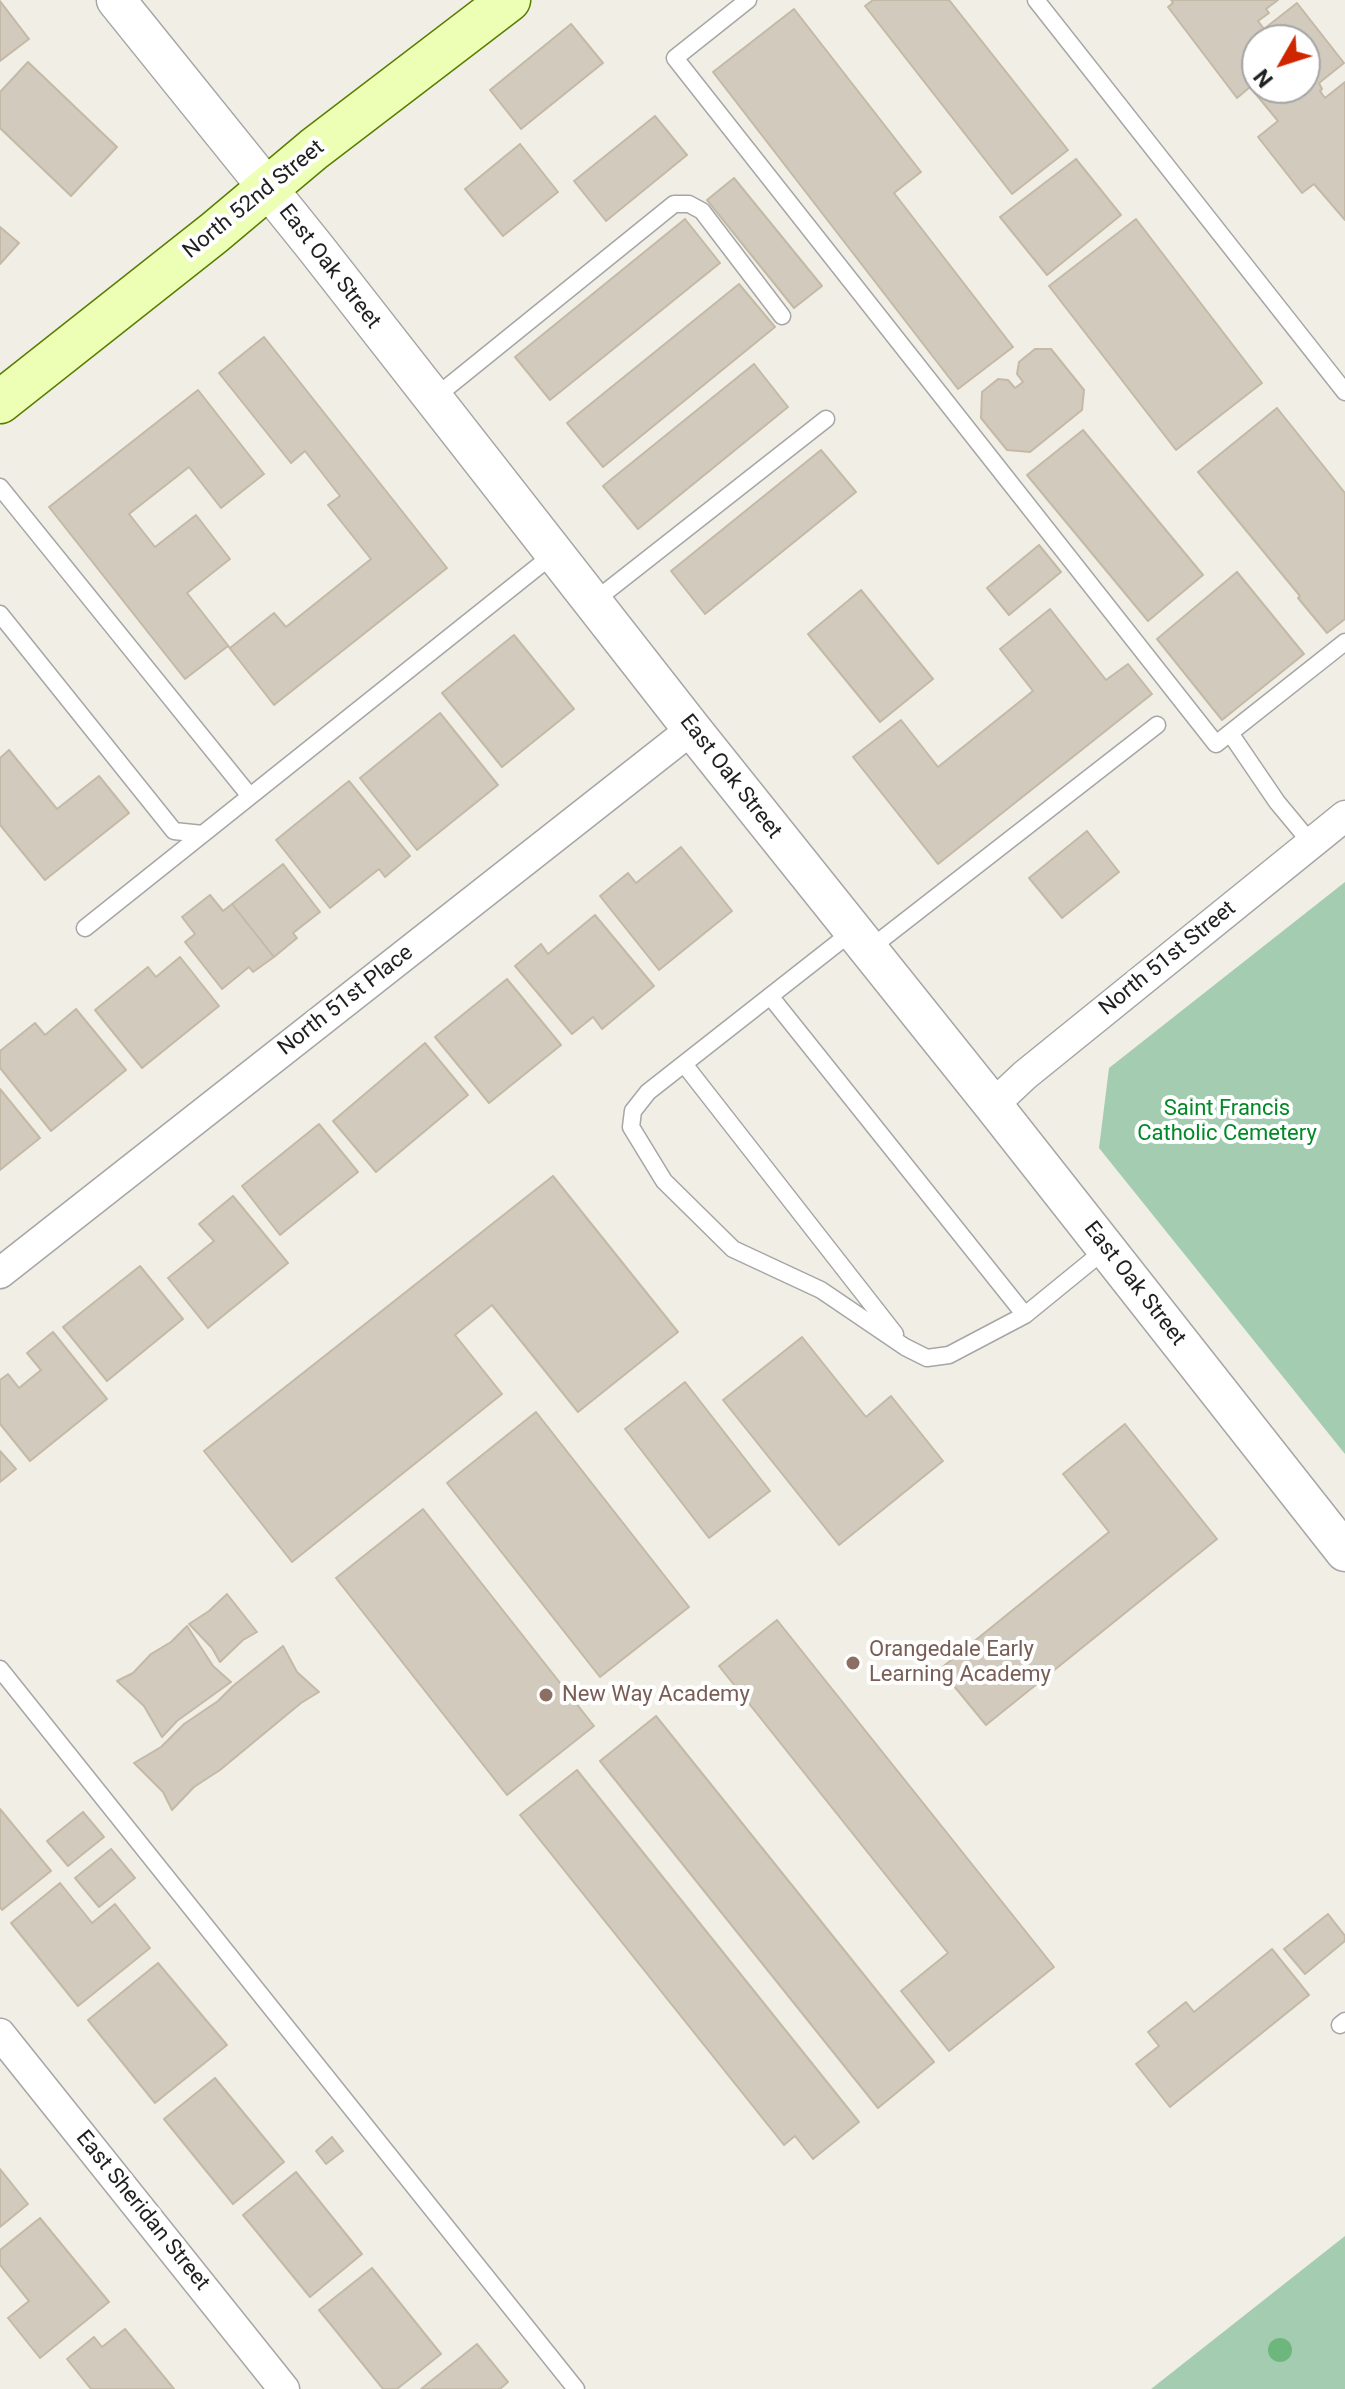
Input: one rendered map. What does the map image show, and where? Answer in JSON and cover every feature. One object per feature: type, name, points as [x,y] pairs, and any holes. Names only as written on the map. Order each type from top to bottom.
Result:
[{"type":"main road","name":"North 52nd Street","points":[[0,402],[314,149],[509,0]]},
{"type":"street","name":"East Oak Street","points":[[116,0],[1345,1552]]},
{"type":"street","name":"North 51st Place","points":[[0,1273],[692,729]]},
{"type":"street","name":"North 51st Street","points":[[993,1105],[1025,1075],[1345,816]]},
{"type":"street","name":"East Sheridan Street","points":[[0,2034],[284,2389]]},
{"type":"lane","points":[[748,0],[675,58],[1216,744],[1345,642]]},
{"type":"lane","points":[[1036,0],[1345,392]]},
{"type":"lane","points":[[432,399],[674,204],[689,204],[702,211],[782,316]]},
{"type":"lane","points":[[593,602],[826,419]]},
{"type":"lane","points":[[0,487],[249,795]]},
{"type":"lane","points":[[85,928],[555,553]]},
{"type":"lane","points":[[0,614],[174,831],[203,834]]},
{"type":"lane","points":[[1106,1249],[1025,1315],[949,1355],[927,1358],[905,1347],[821,1290],[733,1249],[664,1181],[631,1127],[633,1111],[648,1092],[770,996],[860,941],[1157,725]]},
{"type":"lane","points":[[1230,733],[1277,802],[1311,843]]},
{"type":"lane","points":[[770,996],[1025,1315]]},
{"type":"lane","points":[[684,1064],[905,1347]]},
{"type":"lane","points":[[0,1669],[576,2389]]},
{"type":"green space","name":"Saint Francis Catholic Cemetery","points":[[1345,882],[1345,1454],[1099,1148],[1109,1068]]},
{"type":"green space","points":[[1345,2236],[1345,2389],[1151,2389]]},
{"type":"building","points":[[873,0],[949,0],[1068,150],[1012,194],[865,6]]},
{"type":"building","points":[[1171,0],[1278,0],[1266,9],[1269,13],[1258,21],[1260,24],[1241,24],[1241,95],[1237,98],[1168,7],[1173,3]]},
{"type":"building","points":[[0,1],[29,39],[0,61]]},
{"type":"building","points":[[1297,3],[1313,24],[1270,24]]},
{"type":"building","points":[[794,9],[921,172],[894,193],[1013,347],[958,389],[713,72]]},
{"type":"building","points":[[571,24],[603,63],[521,129],[490,90]]},
{"type":"building","points":[[1321,34],[1344,63],[1321,81]]},
{"type":"building","points":[[28,62],[117,147],[71,196],[0,128],[0,92]]},
{"type":"building","points":[[1345,82],[1345,220],[1314,184],[1302,193],[1258,137],[1278,121],[1264,104],[1321,104],[1321,92],[1325,98]]},
{"type":"building","points":[[655,116],[687,155],[606,221],[574,181]]},
{"type":"building","points":[[520,144],[558,192],[503,236],[465,189]]},
{"type":"building","points":[[1076,159],[1121,215],[1047,275],[1000,217]]},
{"type":"building","points":[[734,178],[822,286],[794,308],[707,200]]},
{"type":"building","points":[[685,219],[720,263],[550,400],[515,357]]},
{"type":"building","points":[[1136,219],[1262,383],[1176,450],[1049,286]]},
{"type":"building","points":[[0,227],[19,243],[0,264]]},
{"type":"building","points":[[739,284],[775,327],[603,467],[567,423]]},
{"type":"building","points":[[264,337],[447,568],[274,705],[228,646],[185,679],[49,507],[198,390],[264,474],[221,508],[189,467],[129,514],[155,547],[196,515],[230,559],[187,593],[230,648],[274,613],[286,627],[371,559],[328,505],[340,496],[305,451],[291,463],[219,373]]},
{"type":"building","points":[[1035,349],[1051,349],[1084,390],[1082,410],[1030,452],[1007,450],[981,418],[982,392],[998,379],[1008,380],[1015,388],[1023,382],[1017,374],[1019,362]]},
{"type":"building","points":[[754,364],[788,407],[638,529],[603,486]]},
{"type":"building","points":[[1277,408],[1345,493],[1345,619],[1327,633],[1198,472]]},
{"type":"building","points":[[1083,430],[1203,575],[1148,621],[1027,475]]},
{"type":"building","points":[[821,450],[856,492],[705,614],[671,571]]},
{"type":"building","points":[[1039,545],[1061,572],[1009,615],[987,588]]},
{"type":"building","points":[[1237,572],[1304,654],[1222,720],[1157,639]]},
{"type":"building","points":[[861,590],[933,679],[880,722],[808,634]]},
{"type":"building","points":[[1050,609],[1106,680],[1128,664],[1152,694],[938,864],[853,757],[901,720],[938,767],[1033,691],[1000,649]]},
{"type":"building","points":[[514,635],[574,709],[502,767],[442,693]]},
{"type":"building","points":[[440,713],[498,785],[417,850],[360,778]]},
{"type":"building","points":[[9,750],[57,809],[99,776],[129,813],[45,880],[0,825],[0,758]]},
{"type":"building","points":[[349,781],[410,856],[385,877],[379,869],[330,908],[276,840]]},
{"type":"building","points":[[1087,831],[1119,872],[1062,918],[1029,878]]},
{"type":"building","points":[[681,847],[732,911],[659,970],[600,896],[628,873],[636,883]]},
{"type":"building","points":[[283,864],[320,912],[293,933],[297,938],[274,957],[232,904]]},
{"type":"building","points":[[210,895],[223,911],[232,904],[274,957],[253,972],[249,967],[222,989],[185,942],[195,934],[182,917]]},
{"type":"building","points":[[595,915],[654,986],[602,1029],[593,1017],[572,1034],[515,966],[541,944],[548,954]]},
{"type":"building","points":[[180,957],[219,1006],[142,1068],[95,1010],[148,967],[156,977]]},
{"type":"building","points":[[507,979],[561,1045],[489,1103],[435,1037]]},
{"type":"building","points":[[76,1009],[126,1070],[51,1131],[0,1068],[0,1051],[35,1023],[45,1035]]},
{"type":"building","points":[[425,1043],[468,1095],[376,1172],[333,1121]]},
{"type":"building","points":[[0,1089],[40,1138],[0,1170]]},
{"type":"building","points":[[319,1124],[358,1172],[280,1235],[242,1186]]},
{"type":"building","points":[[553,1176],[678,1332],[578,1412],[492,1305],[455,1335],[502,1394],[292,1562],[204,1451]]},
{"type":"building","points":[[233,1196],[288,1263],[208,1328],[168,1278],[214,1241],[199,1224]]},
{"type":"building","points":[[140,1266],[183,1319],[107,1381],[63,1327]]},
{"type":"building","points":[[53,1332],[107,1399],[30,1461],[0,1424],[0,1380],[8,1374],[19,1388],[41,1370],[27,1353]]},
{"type":"building","points":[[802,1337],[866,1417],[891,1396],[943,1461],[839,1545],[723,1400]]},
{"type":"building","points":[[685,1382],[770,1491],[709,1538],[625,1429]]},
{"type":"building","points":[[536,1412],[689,1607],[600,1677],[447,1483]]},
{"type":"building","points":[[1125,1424],[1217,1539],[986,1725],[940,1669],[1109,1532],[1063,1474]]},
{"type":"building","points":[[0,1451],[16,1469],[0,1482]]},
{"type":"building","points":[[423,1509],[594,1726],[507,1795],[336,1578]]},
{"type":"building","points":[[227,1594],[257,1632],[243,1640],[220,1662],[212,1648],[189,1624]]},
{"type":"building","points":[[777,1620],[1054,1967],[949,2051],[901,1991],[948,1953],[719,1666]]},
{"type":"building","points":[[187,1626],[213,1666],[231,1682],[177,1721],[162,1737],[144,1706],[117,1681],[133,1673],[151,1654],[171,1642]]},
{"type":"building","points":[[283,1646],[297,1672],[319,1692],[194,1787],[172,1810],[163,1792],[134,1763],[161,1747],[184,1724],[218,1701]]},
{"type":"building","points":[[656,1716],[934,2062],[878,2108],[600,1761]]},
{"type":"building","points":[[577,1770],[859,2122],[813,2159],[795,2136],[784,2145],[520,1815]]},
{"type":"building","points":[[0,1809],[51,1871],[2,1910],[0,1907]]},
{"type":"building","points":[[83,1812],[104,1837],[68,1866],[47,1841]]},
{"type":"building","points":[[111,1849],[135,1878],[99,1907],[75,1878]]},
{"type":"building","points":[[60,1883],[92,1923],[115,1904],[150,1948],[78,2006],[11,1923]]},
{"type":"building","points":[[1328,1914],[1345,1936],[1345,1941],[1305,1974],[1284,1949]]},
{"type":"building","points":[[1272,1949],[1309,1995],[1170,2107],[1136,2064],[1159,2046],[1148,2032],[1186,2002],[1194,2012]]},
{"type":"building","points":[[158,1963],[227,2045],[155,2103],[88,2020]]},
{"type":"building","points":[[215,2078],[284,2162],[233,2204],[164,2119]]},
{"type":"building","points":[[332,2137],[343,2151],[326,2164],[316,2151]]},
{"type":"building","points":[[0,2169],[28,2204],[0,2227]]},
{"type":"building","points":[[296,2172],[362,2254],[310,2297],[243,2215]]},
{"type":"building","points":[[40,2218],[109,2302],[40,2358],[8,2318],[29,2301],[0,2265],[0,2250]]},
{"type":"building","points":[[372,2268],[441,2354],[397,2389],[383,2389],[319,2310]]},
{"type":"building","points":[[125,2329],[174,2389],[91,2389],[67,2359],[94,2337],[102,2347]]},
{"type":"building","points":[[477,2344],[508,2382],[500,2389],[421,2389]]},
{"type":"place","name":"Orangedale Early Learning Academy","points":[[853,1663]]},
{"type":"place","name":"New Way Academy","points":[[546,1695]]}]
